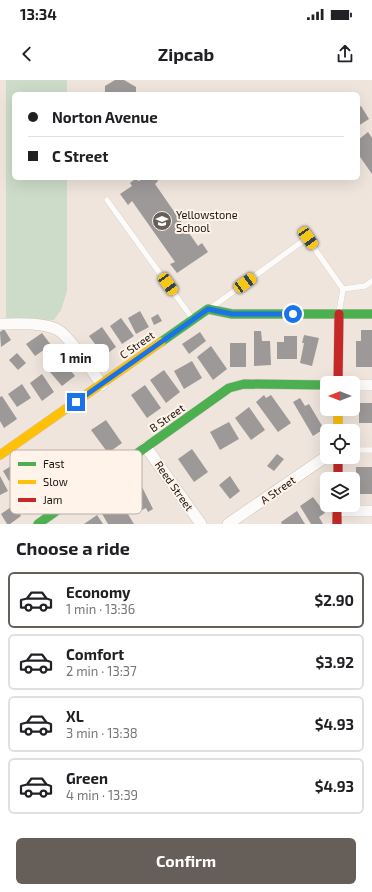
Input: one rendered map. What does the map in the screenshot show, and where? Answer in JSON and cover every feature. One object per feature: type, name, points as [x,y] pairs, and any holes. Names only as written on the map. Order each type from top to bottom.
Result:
[{"type":"street","name":"C Street","points":[[0,455],[102,385],[208,309]]},
{"type":"street","points":[[208,309],[232,314],[372,314]]},
{"type":"street","points":[[338,376],[339,314]]},
{"type":"street","points":[[0,324],[44,325],[57,329],[65,335],[102,385]]},
{"type":"street","name":"B Street","points":[[142,450],[229,388],[244,384],[320,385]]},
{"type":"street","points":[[360,385],[372,385]]},
{"type":"street","name":"Reed Street","points":[[146,447],[201,524]]},
{"type":"street","name":"A Street","points":[[228,524],[320,461]]},
{"type":"street","points":[[360,510],[372,511]]},
{"type":"street","points":[[337,512],[337,524]]},
{"type":"street","name":"B Street","points":[[38,524],[52,514]]},
{"type":"lane","points":[[107,200],[193,320]]},
{"type":"lane","points":[[208,309],[308,238],[343,289],[339,314]]},
{"type":"lane","points":[[343,289],[365,286],[372,281]]},
{"type":"lane","points":[[360,450],[372,450]]},
{"type":"green space","points":[[6,80],[67,80],[67,92],[12,92],[12,180],[67,180],[67,291],[61,310],[54,320],[6,319]]},
{"type":"building","points":[[115,80],[124,80],[136,87],[136,92],[105,92],[105,86]]},
{"type":"building","points":[[361,106],[369,119],[360,125]]},
{"type":"building","points":[[368,132],[372,138],[372,174],[360,157],[360,138]]},
{"type":"building","points":[[134,180],[157,180],[155,184],[198,246],[202,243],[208,252],[177,273],[170,264],[175,262],[132,201],[128,205],[120,194],[132,186],[130,183]]},
{"type":"building","points":[[140,311],[149,327],[136,334],[128,318]]},
{"type":"building","points":[[158,314],[162,321],[154,325],[151,318]]},
{"type":"building","points":[[121,318],[134,336],[122,344],[110,326]]},
{"type":"building","points":[[102,327],[116,347],[104,356],[89,336]]},
{"type":"building","points":[[4,329],[11,340],[1,347],[0,332]]},
{"type":"building","points":[[361,330],[372,330],[372,367],[356,367],[356,341],[361,341]]},
{"type":"building","points":[[254,331],[261,331],[262,341],[270,341],[271,365],[254,366]]},
{"type":"building","points":[[200,332],[206,341],[189,354],[182,344]]},
{"type":"building","points":[[42,333],[51,345],[35,356],[26,344]]},
{"type":"building","points":[[304,335],[319,338],[312,366],[300,363]]},
{"type":"building","points":[[284,336],[297,336],[297,359],[277,359],[277,342],[284,342]]},
{"type":"building","points":[[230,343],[246,343],[246,367],[230,367]]},
{"type":"building","points":[[211,346],[227,369],[213,380],[197,357]]},
{"type":"building","points":[[17,353],[26,363],[18,370],[9,360]]},
{"type":"building","points":[[58,355],[75,376],[62,386],[50,372],[56,367],[51,361]]},
{"type":"building","points":[[192,361],[202,378],[184,389],[174,371]]},
{"type":"building","points":[[164,370],[180,392],[166,403],[150,380]]},
{"type":"building","points":[[42,374],[54,392],[42,401],[30,383]]},
{"type":"building","points":[[22,384],[31,398],[17,407],[8,394]]},
{"type":"building","points":[[145,385],[161,408],[147,418],[131,395]]},
{"type":"building","points":[[264,395],[266,398],[271,395],[291,423],[278,432],[256,402]]},
{"type":"building","points":[[2,396],[17,419],[4,428],[0,421],[0,397]]},
{"type":"building","points":[[300,398],[305,406],[309,404],[321,424],[320,432],[313,436],[293,402]]},
{"type":"building","points":[[360,403],[372,403],[372,423],[359,423]]},
{"type":"building","points":[[249,407],[265,430],[251,440],[235,418]]},
{"type":"building","points":[[106,420],[122,443],[112,450],[106,450],[91,430]]},
{"type":"building","points":[[229,422],[239,439],[220,450],[210,432]]},
{"type":"building","points":[[192,449],[208,472],[194,482],[178,459]]},
{"type":"building","points":[[277,454],[284,459],[274,471],[267,466]]},
{"type":"building","points":[[10,467],[9,481],[3,471]]},
{"type":"building","points":[[356,467],[372,467],[372,494],[360,494],[360,472],[356,472]]},
{"type":"building","points":[[0,476],[8,491],[0,495]]},
{"type":"building","points":[[230,476],[240,491],[230,499],[219,485]]},
{"type":"building","points":[[142,487],[153,509],[148,512],[146,508],[142,510]]},
{"type":"building","points":[[313,497],[320,506],[320,512],[325,513],[319,517],[323,524],[311,524],[300,506]]},
{"type":"building","points":[[10,508],[10,514],[20,514],[21,516],[10,524],[7,524],[1,514]]},
{"type":"building","points":[[297,511],[305,524],[282,524],[281,522]]},
{"type":"building","points":[[102,514],[128,514],[134,524],[108,524]]},
{"type":"building","points":[[97,515],[103,524],[84,524]]},
{"type":"traffic: fast","points":[[161,342],[208,309],[232,314],[372,314]]},
{"type":"traffic: fast","points":[[142,450],[229,388],[244,384],[320,385]]},
{"type":"traffic: fast","points":[[38,524],[52,514]]},
{"type":"traffic: slow","points":[[0,455],[161,342]]},
{"type":"traffic: slow","points":[[338,416],[338,424]]},
{"type":"traffic: jam","points":[[338,376],[339,314]]},
{"type":"traffic: jam","points":[[338,464],[338,472]]},
{"type":"traffic: jam","points":[[337,512],[337,524]]},
{"type":"place","name":"Yellowstone School","points":[[162,221]]},
{"type":"route","points":[[76,402],[208,309],[232,314],[293,314]]}]
